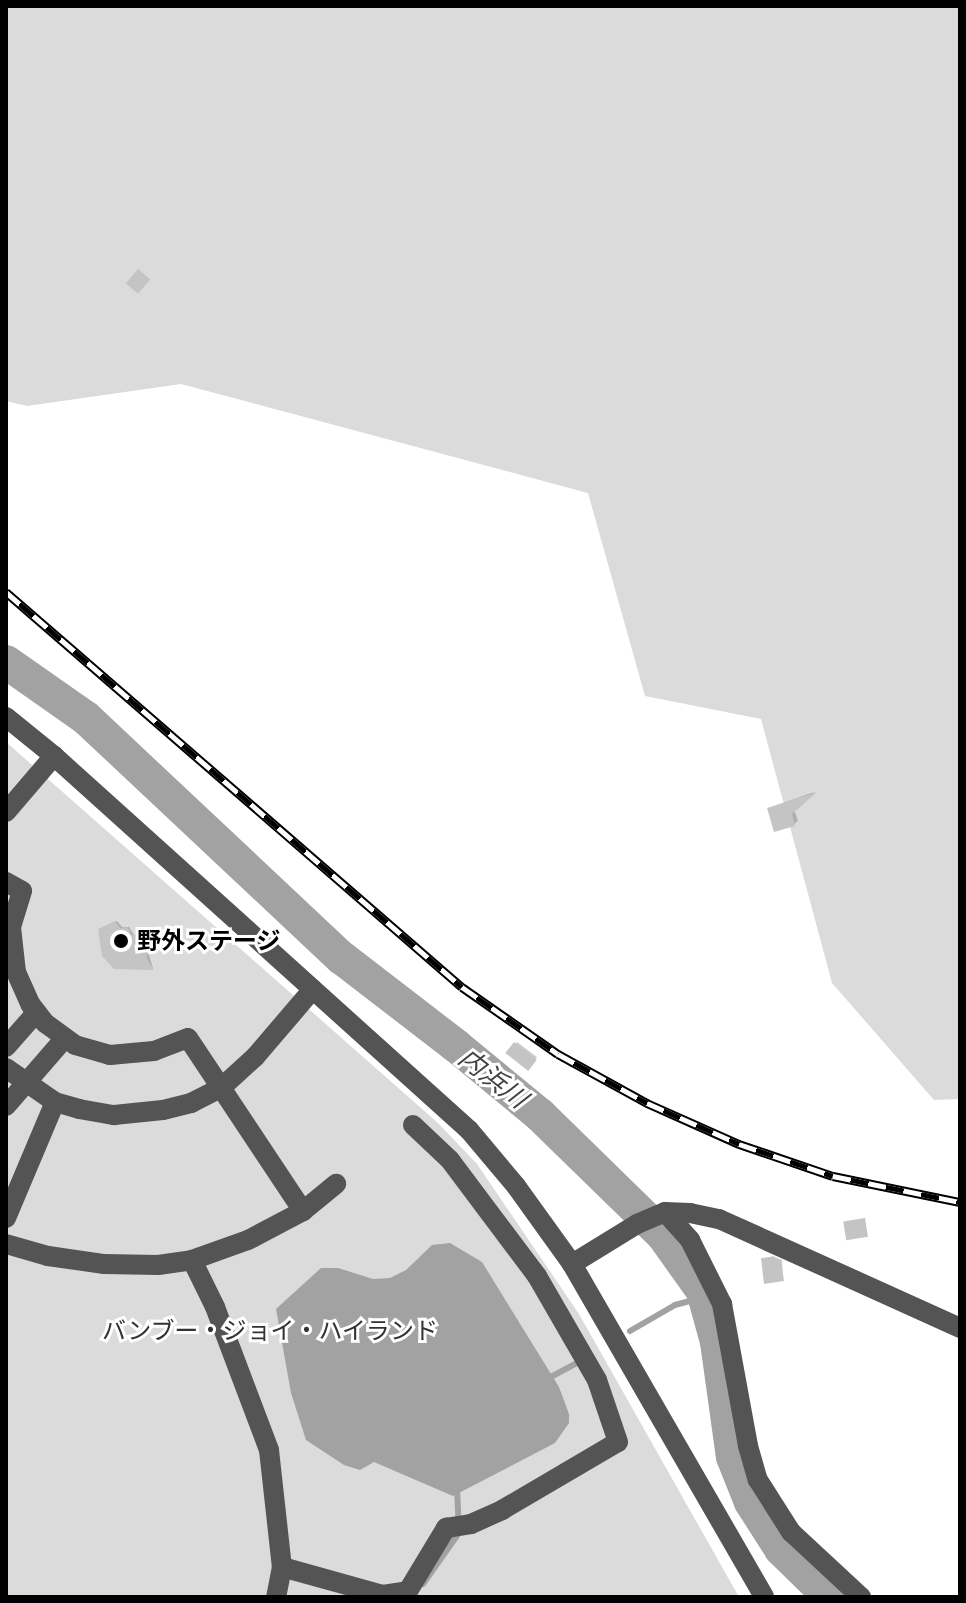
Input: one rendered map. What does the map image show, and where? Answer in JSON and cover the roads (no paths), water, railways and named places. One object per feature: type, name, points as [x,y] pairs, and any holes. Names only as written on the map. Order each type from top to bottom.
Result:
[{"type":"street","points":[[6,717],[54,756],[469,1130],[516,1186],[572,1264],[764,1597]]},
{"type":"street","points":[[6,812],[54,756]]},
{"type":"street","points":[[6,882],[22,891],[12,916],[13,960],[19,983],[36,1013],[64,1039],[110,1055],[154,1051],[188,1038],[303,1211]]},
{"type":"street","points":[[6,1068],[55,1102],[98,1114],[146,1113],[191,1103],[222,1087],[255,1057],[313,989]]},
{"type":"street","points":[[6,1047],[36,1013]]},
{"type":"street","points":[[6,1106],[64,1039]]},
{"type":"street","points":[[6,1218],[55,1102]]},
{"type":"street","points":[[282,1567],[383,1595],[408,1591],[446,1528],[471,1524],[502,1510],[618,1442],[597,1380],[537,1276],[450,1160],[413,1125]]},
{"type":"street","points":[[6,1244],[48,1256],[104,1264],[158,1265],[192,1260],[248,1240],[303,1211],[336,1184]]},
{"type":"street","points":[[572,1264],[652,1218],[690,1213],[719,1219],[960,1328]]},
{"type":"street","points":[[652,1218],[690,1240],[722,1304],[748,1446],[758,1480],[791,1532],[861,1597]]},
{"type":"street","points":[[192,1260],[215,1307],[269,1450],[275,1476],[282,1567],[276,1597]]},
{"type":"waterway","name":"内浜川","points":[[6,662],[86,718],[342,958],[540,1115],[663,1235],[703,1291],[717,1342],[733,1457],[751,1502],[781,1549],[830,1597]]},
{"type":"waterway","points":[[630,1331],[675,1305],[705,1297]]},
{"type":"waterway","points":[[545,1380],[579,1362]]},
{"type":"waterway","points":[[423,1584],[459,1533],[457,1487]]},
{"type":"railway","points":[[6,592],[462,987],[558,1054],[647,1103],[739,1144],[833,1176],[960,1202]]},
{"type":"place","name":"野外ステージ","points":[[121,941]]},
{"type":"park label","name":"バンブー・ジョイ・ハイランド","points":[[270,1331]]}]
